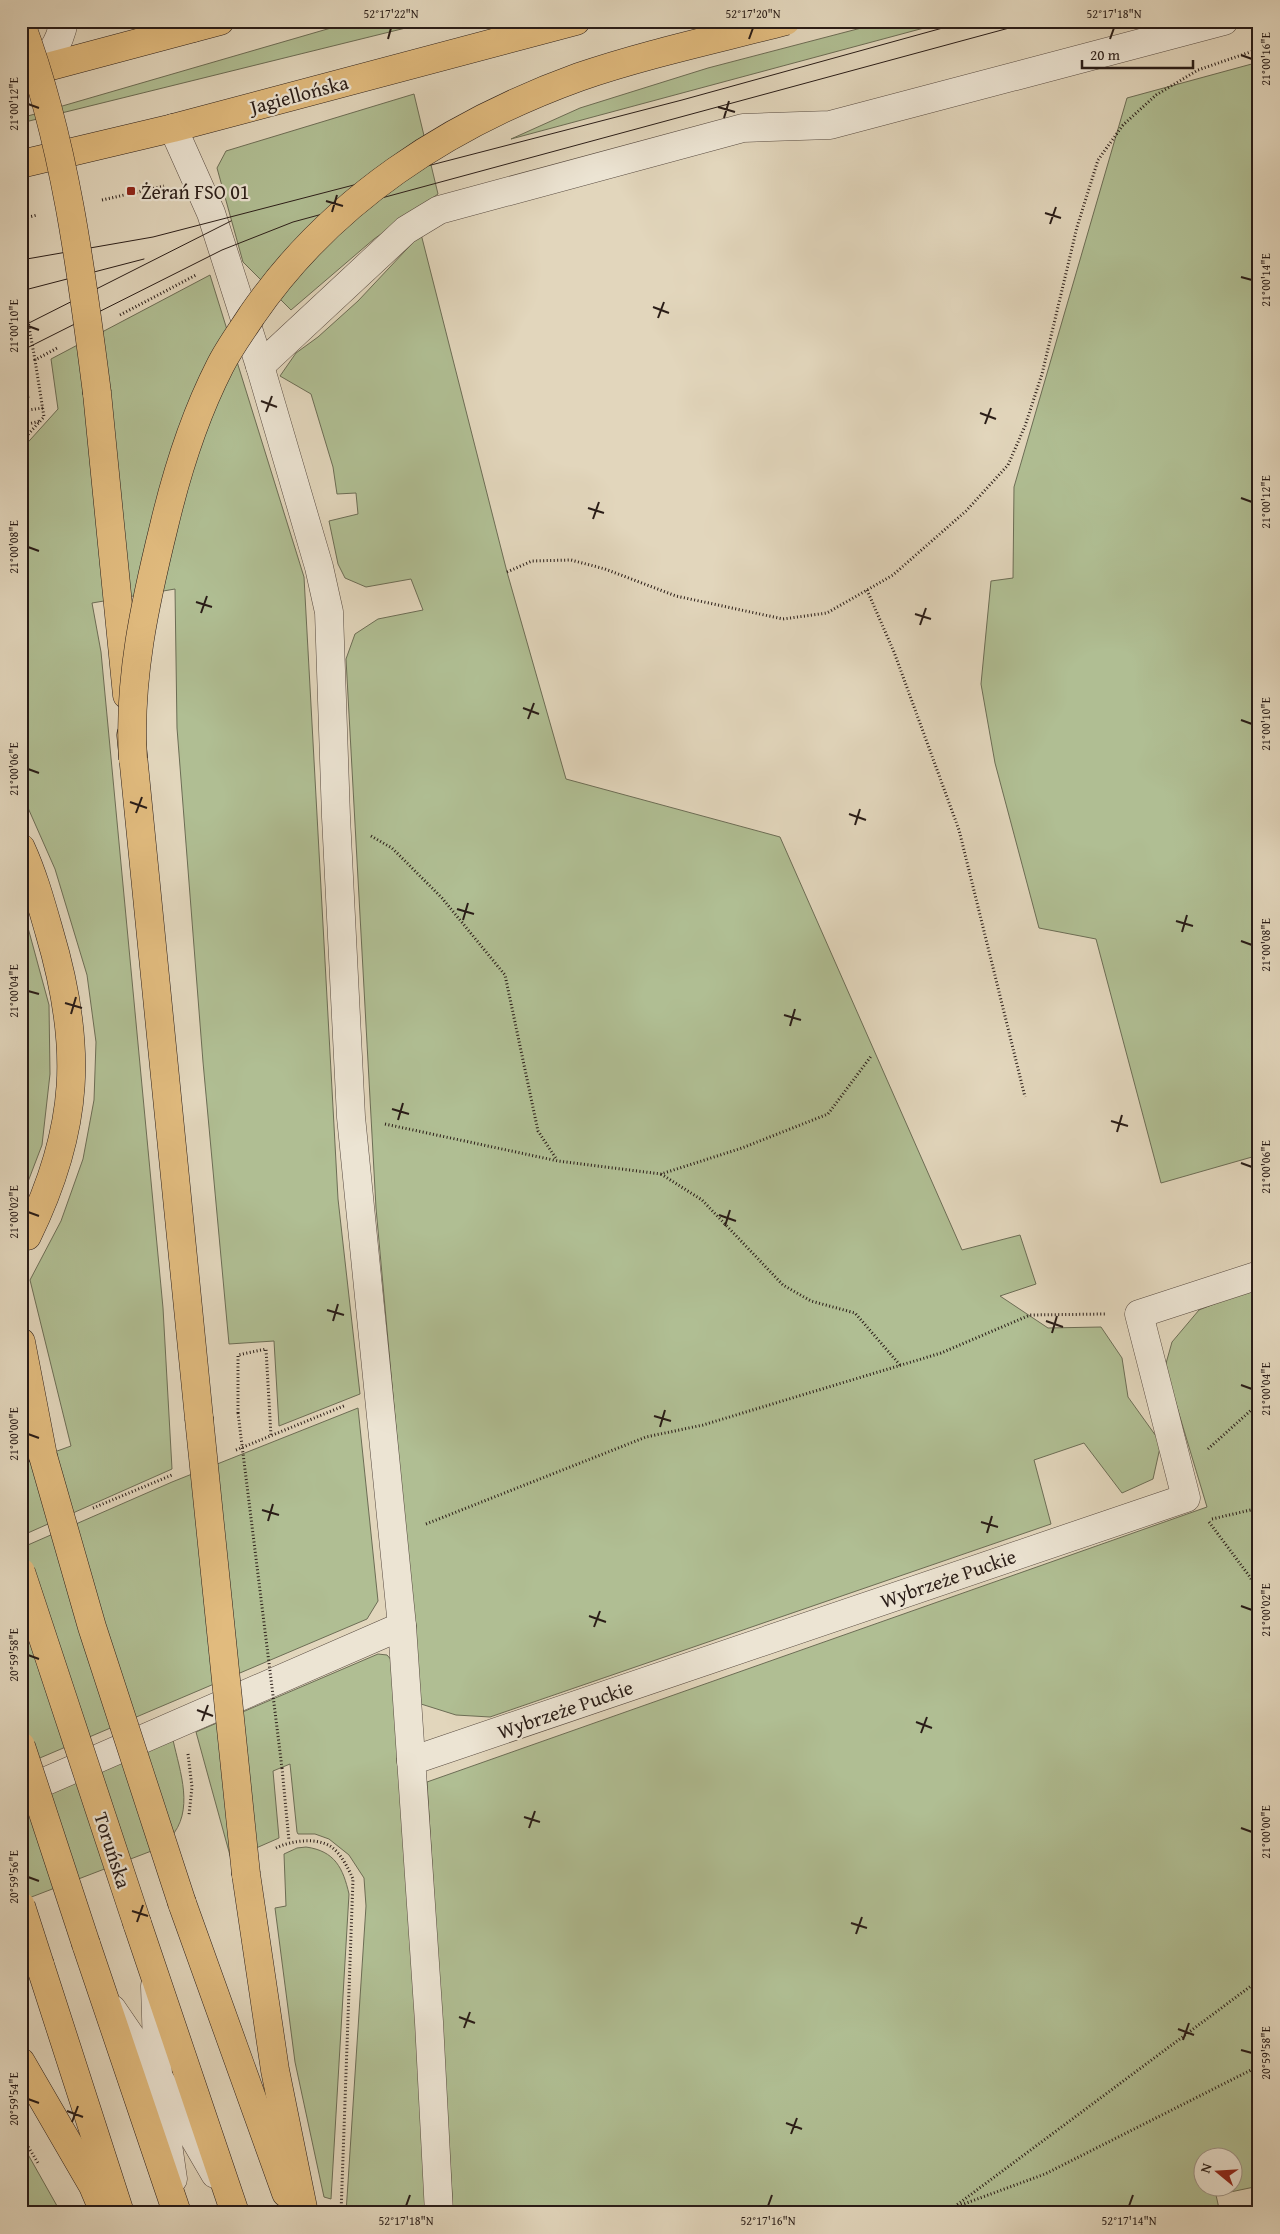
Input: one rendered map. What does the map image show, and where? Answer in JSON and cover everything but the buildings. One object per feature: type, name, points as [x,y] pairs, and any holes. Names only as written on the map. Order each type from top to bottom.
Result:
[{"type":"main road","points":[[25,73],[220,21]]},
{"type":"main road","name":"Jagiellońska","points":[[21,164],[173,128],[576,21]]},
{"type":"main road","points":[[133,759],[132,709],[137,653],[150,584],[180,465],[202,404],[222,363],[285,271],[340,213],[408,161],[467,126],[579,78],[786,21]]},
{"type":"main road","points":[[21,24],[48,111],[64,177],[79,256],[97,393],[246,1874],[275,2070],[304,2213]]},
{"type":"main road","points":[[21,848],[38,893],[59,965],[66,997],[72,1056],[71,1093],[61,1147],[41,1208],[27,1236]]},
{"type":"main road","points":[[21,1342],[44,1456]]},
{"type":"main road","points":[[21,1378],[92,1627],[182,1903],[293,2213]]},
{"type":"main road","name":"Toruńska","points":[[21,1572],[233,2207]]},
{"type":"main road","points":[[21,1746],[178,2213]]},
{"type":"main road","points":[[21,1906],[120,2213]]},
{"type":"main road","points":[[21,2062],[92,2186],[105,2213]]},
{"type":"lane","points":[[25,73],[43,63],[53,50],[64,21]]},
{"type":"lane","points":[[157,21],[193,28]]},
{"type":"lane","points":[[260,366],[406,230],[439,210],[743,128],[830,125],[1224,21]]},
{"type":"lane","points":[[173,128],[211,213],[260,366],[319,567],[329,612],[336,817],[351,1117],[402,1626],[439,2213]]},
{"type":"lane","points":[[1139,1314],[1259,1275]]},
{"type":"lane","name":"Wybrzeże Puckie","points":[[411,1761],[1186,1498],[1139,1314]]},
{"type":"lane","points":[[21,1792],[402,1626]]},
{"type":"lane","points":[[155,1977],[158,2076],[178,2213]]},
{"type":"lane","points":[[105,1999],[158,2076],[233,2207]]},
{"type":"path","points":[[507,572],[532,561],[571,560],[605,569],[676,596],[782,619],[827,613],[893,575],[952,523],[1008,465],[1025,426],[1042,374],[1077,227],[1098,160],[1123,124],[1156,95],[1198,70],[1259,50]]},
{"type":"path","points":[[99,201],[196,178]]},
{"type":"path","points":[[21,219],[41,214]]},
{"type":"path","points":[[21,283],[35,360]]},
{"type":"path","points":[[21,310],[26,307]]},
{"type":"path","points":[[21,411],[43,408]]},
{"type":"path","points":[[21,442],[44,417]]},
{"type":"path","points":[[21,426],[41,420]]},
{"type":"path","points":[[867,590],[894,652],[958,830],[1025,1097]]},
{"type":"path","points":[[336,817],[392,848],[442,898],[505,975],[538,1131],[558,1161]]},
{"type":"path","points":[[660,1174],[742,1148],[828,1114],[872,1055]]},
{"type":"path","points":[[351,1117],[558,1161],[660,1174],[702,1200],[783,1285],[811,1302],[855,1312],[900,1365]]},
{"type":"path","points":[[393,1537],[646,1437],[703,1425],[941,1353],[1030,1316],[1139,1314]]},
{"type":"path","points":[[271,1436],[266,1349],[238,1355],[238,1413],[282,1768],[289,1842]]},
{"type":"path","points":[[1180,1475],[1259,1403]]},
{"type":"path","points":[[1207,1520],[1250,1577],[1259,1593]]},
{"type":"path","points":[[271,1850],[289,1842],[308,1841],[330,1846],[345,1862],[353,1879],[340,2199],[341,2213]]},
{"type":"path","points":[[946,2213],[958,2206],[1259,1980]]},
{"type":"path","points":[[958,2206],[1045,2174],[1259,2066]]},
{"type":"path","points":[[1245,2213],[1259,2206]]},
{"type":"green space","points":[[355,21],[434,21],[21,123],[21,118]]},
{"type":"green space","points":[[888,21],[950,21],[511,139],[580,108],[708,68]]},
{"type":"green space","points":[[1259,62],[1259,1155],[1161,1183],[1096,939],[1039,928],[995,763],[981,684],[991,581],[1013,578],[1014,487],[1127,98]]},
{"type":"green space","points":[[414,94],[438,194],[374,239],[291,310],[243,262],[217,168],[226,151]]},
{"type":"green space","points":[[421,234],[507,572],[566,779],[780,837],[962,1250],[1020,1235],[1036,1284],[1000,1296],[1048,1328],[1101,1327],[1122,1358],[1128,1397],[1161,1443],[1153,1479],[1122,1493],[1084,1443],[1034,1460],[1051,1524],[490,1717],[456,1715],[421,1704],[376,1208],[346,659],[355,634],[378,619],[423,610],[411,579],[366,587],[345,578],[338,564],[329,521],[358,514],[356,493],[337,494],[333,467],[311,394],[280,376],[296,353],[318,337],[358,301]]},
{"type":"green space","points":[[210,275],[304,577],[338,1199],[360,1394],[279,1426],[274,1341],[229,1344],[203,1062],[177,728],[175,589],[92,603],[101,652],[163,1308],[172,1469],[21,1536],[21,1464],[71,1446],[30,1280],[61,1221],[83,1159],[94,1100],[96,1042],[87,975],[55,869],[21,792],[21,450],[58,409],[51,359]]},
{"type":"green space","points":[[21,359],[29,398],[21,399]]},
{"type":"green space","points":[[21,902],[49,1005],[50,1074],[42,1145],[21,1200]]},
{"type":"green space","points":[[1259,1286],[1259,2186],[1242,2190],[1242,2146],[1192,2146],[1192,2196],[1216,2196],[1220,2213],[453,2213],[427,1782],[1207,1507],[1165,1367],[1172,1342],[1199,1310]]},
{"type":"green space","points":[[358,1408],[378,1601],[367,1619],[21,1766],[21,1548],[172,1482]]},
{"type":"green space","points":[[378,1654],[387,1655],[394,1663],[430,2213],[346,2213],[366,1906],[364,1878],[349,1855],[329,1839],[315,1834],[298,1834],[290,1764],[273,1771],[279,1838],[231,1859],[196,1732]]},
{"type":"green space","points":[[173,1740],[182,1778],[184,1804],[178,1827],[168,1840],[154,1850],[21,1901],[21,1806]]},
{"type":"green space","points":[[306,1847],[324,1852],[336,1862],[344,1876],[349,1894],[331,2199],[324,2197],[295,2062],[275,1908],[286,1906],[284,1854],[297,1848]]},
{"type":"green space","points":[[21,2142],[61,2213],[21,2213]]},
{"type":"tram line","points":[[21,260],[153,237],[682,100],[968,21]]},
{"type":"tram line","points":[[21,351],[222,250],[293,222],[1035,21]]},
{"type":"tram line","points":[[21,327],[231,221]]},
{"type":"tram line","points":[[21,291],[144,259]]},
{"type":"place","name":"Żerań FSO 01","points":[[131,191]]}]
